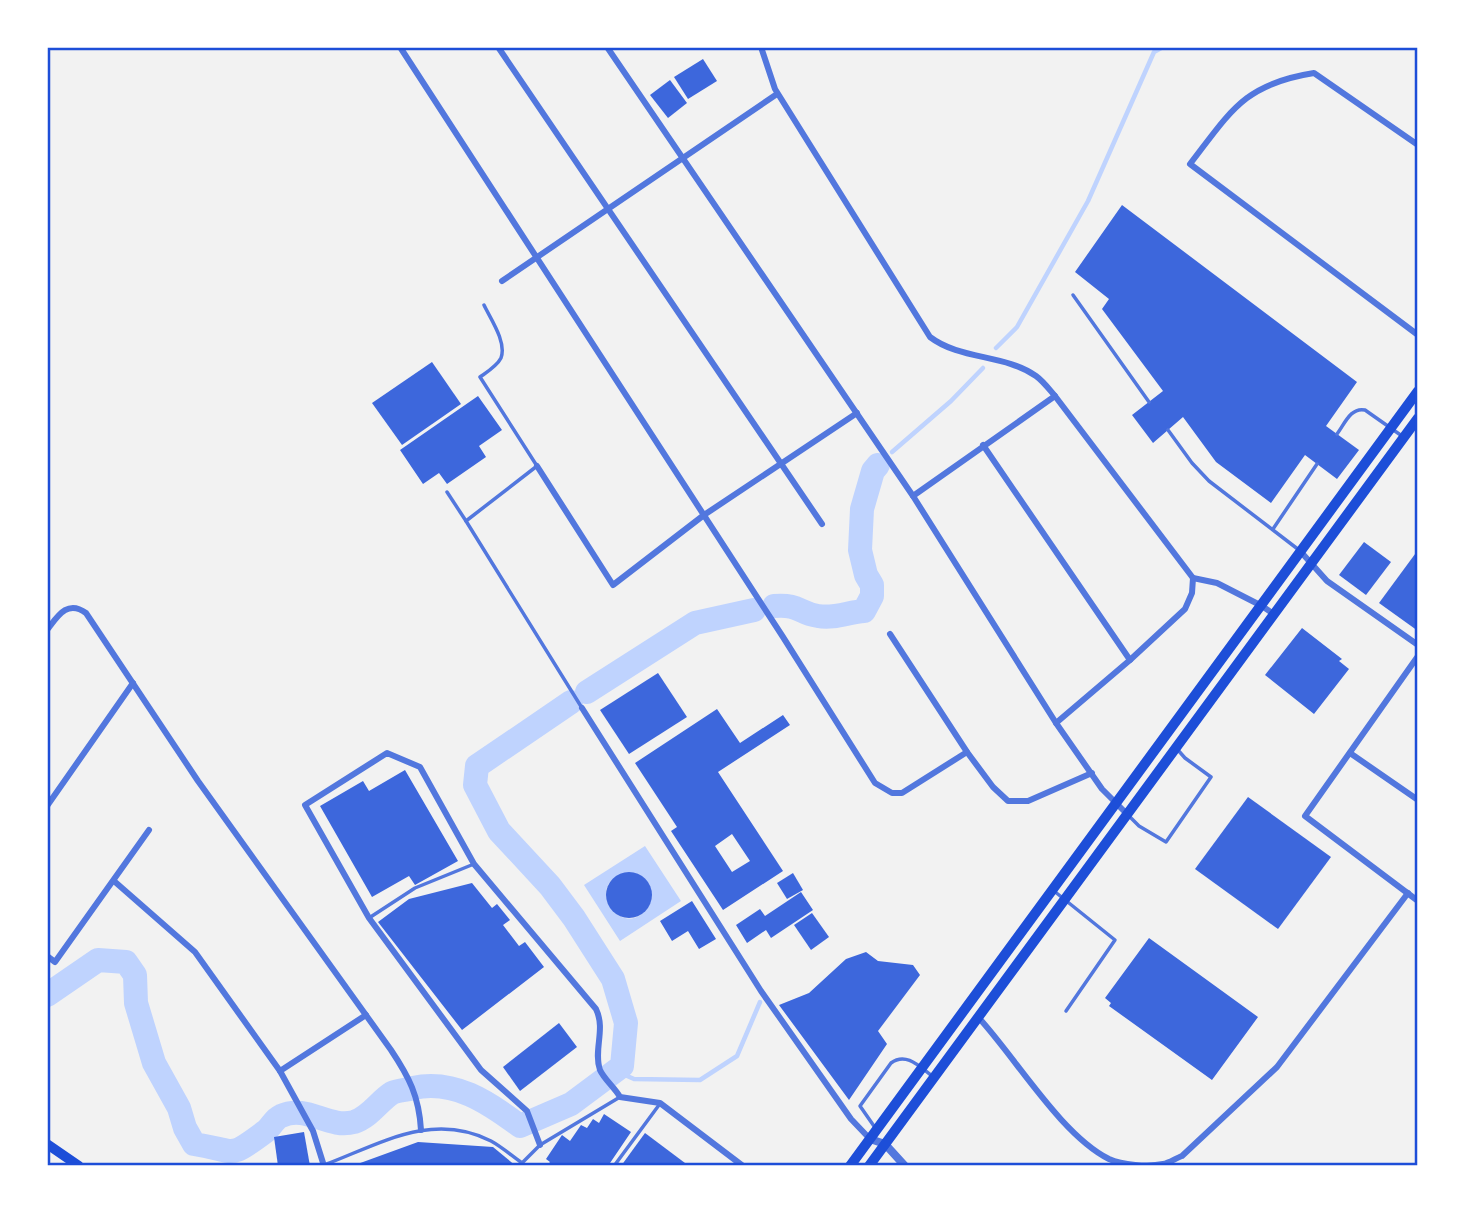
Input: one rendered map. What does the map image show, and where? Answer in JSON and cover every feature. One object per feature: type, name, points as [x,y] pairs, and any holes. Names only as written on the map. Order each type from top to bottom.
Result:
[{"type":"highway","points":[[850,1166],[1418,391]]},
{"type":"highway","points":[[869,1166],[1418,418]]},
{"type":"highway","points":[[48,1145],[79,1166]]},
{"type":"street","points":[[400,47],[875,783],[892,793],[902,793],[967,752]]},
{"type":"street","points":[[498,47],[822,524]]},
{"type":"street","points":[[607,47],[913,496],[1056,723],[1116,804],[1127,814]]},
{"type":"street","points":[[761,47],[778,93],[930,337],[943,344],[1021,368],[1035,376],[1055,396],[1193,578],[1192,593],[1185,609],[1056,723]]},
{"type":"street","points":[[1418,145],[1314,73],[1293,76],[1249,95],[1230,111],[1190,164],[1418,335]]},
{"type":"street","points":[[502,281],[778,93]]},
{"type":"street","points":[[913,496],[1055,396]]},
{"type":"street","points":[[537,466],[613,585],[704,515],[857,413]]},
{"type":"street","points":[[983,445],[1130,660]]},
{"type":"street","points":[[1301,552],[1327,581],[1418,645]]},
{"type":"street","points":[[1193,578],[1217,583],[1275,615]]},
{"type":"street","points":[[47,630],[64,610],[72,607],[83,611],[198,781],[411,1080],[421,1130]]},
{"type":"street","points":[[890,634],[967,752],[1001,796],[1008,801],[1028,801],[1092,773]]},
{"type":"street","points":[[1418,656],[1305,816],[1418,901]]},
{"type":"street","points":[[47,806],[133,683]]},
{"type":"street","points":[[582,708],[761,991],[851,1119],[874,1134],[905,1166]]},
{"type":"street","points":[[1350,752],[1417,797]]},
{"type":"street","points":[[540,1145],[527,1111],[481,1070],[369,918],[305,805],[387,753],[420,767],[474,864],[596,1009],[601,1023],[601,1040],[597,1055],[601,1073],[620,1097],[660,1103],[743,1166]]},
{"type":"street","points":[[47,956],[55,962],[149,830]]},
{"type":"street","points":[[114,881],[195,952],[280,1071],[313,1131],[324,1165]]},
{"type":"street","points":[[978,1017],[1068,1128],[1094,1149],[1111,1160],[1143,1165],[1163,1164],[1182,1156],[1277,1067],[1408,893]]},
{"type":"street","points":[[280,1071],[366,1015]]},
{"type":"lane","points":[[1073,295],[1149,402]]},
{"type":"lane","points":[[466,521],[537,466],[480,377],[494,367],[501,357],[501,345],[484,305]]},
{"type":"lane","points":[[1337,434],[1354,410],[1359,408],[1404,438]]},
{"type":"lane","points":[[1168,430],[1209,481],[1301,552]]},
{"type":"lane","points":[[1273,529],[1317,464]]},
{"type":"lane","points":[[447,492],[582,708]]},
{"type":"lane","points":[[1127,814],[1139,826],[1166,842],[1211,777],[1176,748]]},
{"type":"lane","points":[[369,918],[415,888],[474,864]]},
{"type":"lane","points":[[1053,890],[1115,940],[1066,1011]]},
{"type":"lane","points":[[874,1134],[860,1106],[891,1063],[897,1058],[905,1058],[933,1077]]},
{"type":"lane","points":[[324,1165],[421,1130],[441,1127],[468,1132],[494,1143],[522,1163],[540,1145],[620,1097]]},
{"type":"lane","points":[[614,1166],[660,1103]]},
{"type":"water","points":[[645,846],[681,901],[620,941],[584,885]],"holes":[[[630,873],[646,881],[652,897],[647,909],[636,917],[626,918],[617,914],[610,906],[606,896],[608,886],[615,878]]]},
{"type":"building","points":[[703,59],[717,81],[688,99],[674,77]]},
{"type":"building","points":[[670,80],[687,103],[668,118],[650,95]]},
{"type":"building","points":[[1122,205],[1357,382],[1326,426],[1359,450],[1337,479],[1305,455],[1271,503],[1216,462],[1183,417],[1153,443],[1132,415],[1163,391],[1102,309],[1109,299],[1075,272]]},
{"type":"building","points":[[432,362],[461,404],[402,445],[372,403]]},
{"type":"building","points":[[478,396],[502,430],[479,446],[486,457],[447,484],[439,473],[423,484],[400,450]]},
{"type":"building","points":[[1364,542],[1391,562],[1366,595],[1339,575]]},
{"type":"building","points":[[1418,550],[1418,631],[1379,603]]},
{"type":"building","points":[[1302,628],[1342,659],[1339,661],[1349,669],[1314,714],[1265,675]]},
{"type":"building","points":[[658,673],[687,717],[629,754],[600,710]]},
{"type":"building","points":[[717,709],[740,743],[783,715],[790,725],[718,772],[783,871],[723,910],[671,831],[677,827],[635,763]],"holes":[[[732,834],[750,861],[732,872],[715,846]]]},
{"type":"building","points":[[405,770],[458,861],[415,885],[409,876],[372,897],[320,806],[363,781],[369,791]]},
{"type":"building","points":[[1248,797],[1331,857],[1278,929],[1195,869]]},
{"type":"building","points":[[629,872],[645,879],[652,895],[645,911],[629,918],[613,911],[606,895],[613,879]]},
{"type":"building","points":[[793,873],[803,890],[787,899],[777,883]]},
{"type":"building","points":[[472,883],[492,908],[497,904],[510,920],[503,925],[519,946],[525,942],[544,967],[462,1030],[378,922],[409,899]]},
{"type":"building","points":[[801,892],[813,910],[771,938],[766,930],[747,943],[736,925],[760,909],[765,916]]},
{"type":"building","points":[[692,901],[716,939],[699,949],[688,931],[672,941],[660,921]]},
{"type":"building","points":[[812,913],[829,937],[811,950],[794,925]]},
{"type":"building","points":[[1149,938],[1258,1017],[1212,1080],[1109,1006],[1111,1003],[1105,998]]},
{"type":"building","points":[[866,952],[878,961],[913,965],[920,975],[878,1031],[887,1044],[849,1100],[779,1005],[809,993],[846,959]]},
{"type":"building","points":[[559,1023],[577,1047],[520,1091],[503,1067]]},
{"type":"building","points":[[604,1114],[631,1132],[608,1166],[547,1166],[550,1162],[546,1159],[562,1135],[570,1141],[581,1125],[587,1128],[593,1119],[599,1123]]},
{"type":"building","points":[[304,1132],[310,1166],[278,1166],[274,1137]]},
{"type":"building","points":[[645,1133],[689,1166],[621,1166]]},
{"type":"building","points":[[418,1142],[493,1147],[516,1166],[352,1166]]},
{"type":"waterway","points":[[996,348],[1017,327],[1088,201],[1154,52],[1163,47]]},
{"type":"waterway","points":[[892,452],[951,401],[983,368]]},
{"type":"waterway","points":[[774,606],[794,607],[811,615],[824,617],[864,611],[872,596],[872,585],[866,575],[860,550],[862,509],[873,471],[878,465]]},
{"type":"waterway","points":[[587,692],[695,623],[754,610]]},
{"type":"waterway","points":[[47,995],[98,960],[126,962],[135,975],[136,1003],[154,1063],[179,1108],[185,1128],[194,1144],[226,1151],[245,1146],[266,1131],[279,1117],[300,1113],[335,1122],[354,1122],[392,1093],[413,1088],[428,1086],[456,1090],[483,1101],[520,1126],[571,1104],[622,1066],[626,1023],[613,979],[550,886],[499,831],[475,785],[477,766],[571,702]]},
{"type":"waterway","points":[[616,1071],[634,1079],[700,1080],[737,1056],[760,1002]]}]
